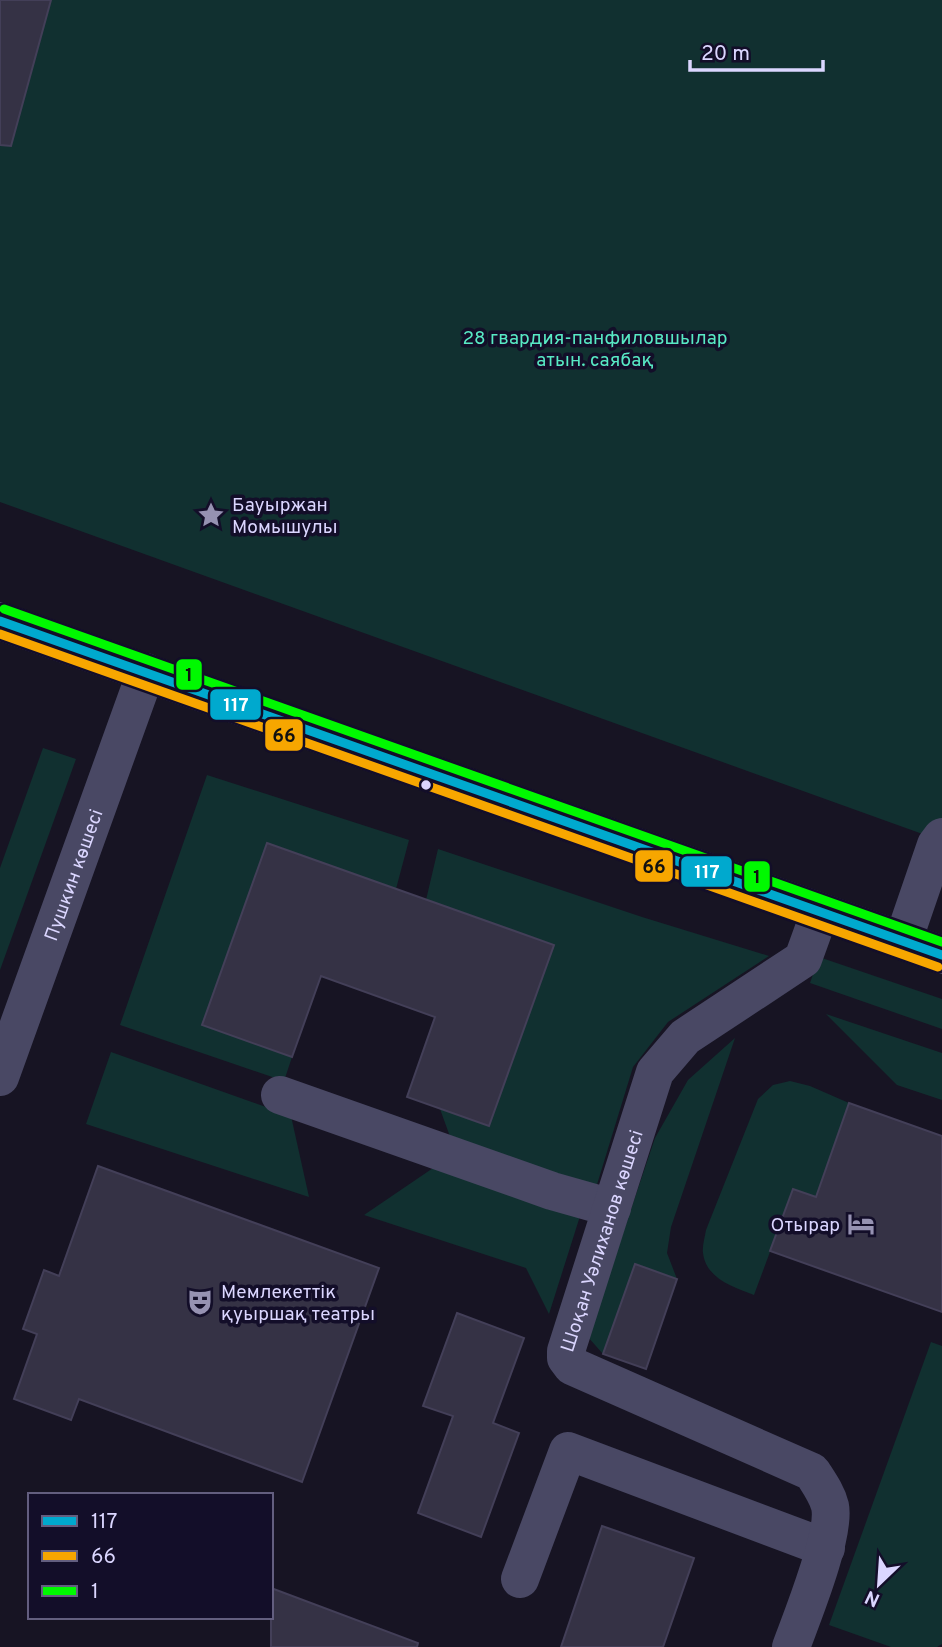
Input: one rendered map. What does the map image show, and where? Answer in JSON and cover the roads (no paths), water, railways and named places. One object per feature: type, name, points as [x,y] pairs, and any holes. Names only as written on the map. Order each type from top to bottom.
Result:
[{"type":"street","points":[[0,621],[942,955]]},
{"type":"street","name":"Пушкин көшесі","points":[[0,1077],[146,673]]},
{"type":"street","points":[[903,941],[936,845],[942,837]]},
{"type":"street","name":"Шоқан Уәлиханов көшесі","points":[[791,1647],[826,1548],[831,1508],[824,1490],[812,1472],[572,1366],[566,1358],[566,1351],[655,1072],[685,1037],[803,959],[820,912]]},
{"type":"street","points":[[280,1095],[552,1191],[612,1208]]},
{"type":"street","points":[[520,1579],[568,1451],[826,1548]]},
{"type":"place","name":"Бауыржан Момышулы","points":[[211,515]]},
{"type":"place","name":"Отырар","points":[[861,1224]]},
{"type":"place","name":"Мемлекеттік қуыршақ театры","points":[[200,1302]]},
{"type":"park label","name":"28 гвардия-панфиловшылар атын. саябақ","points":[[595,348]]}]
